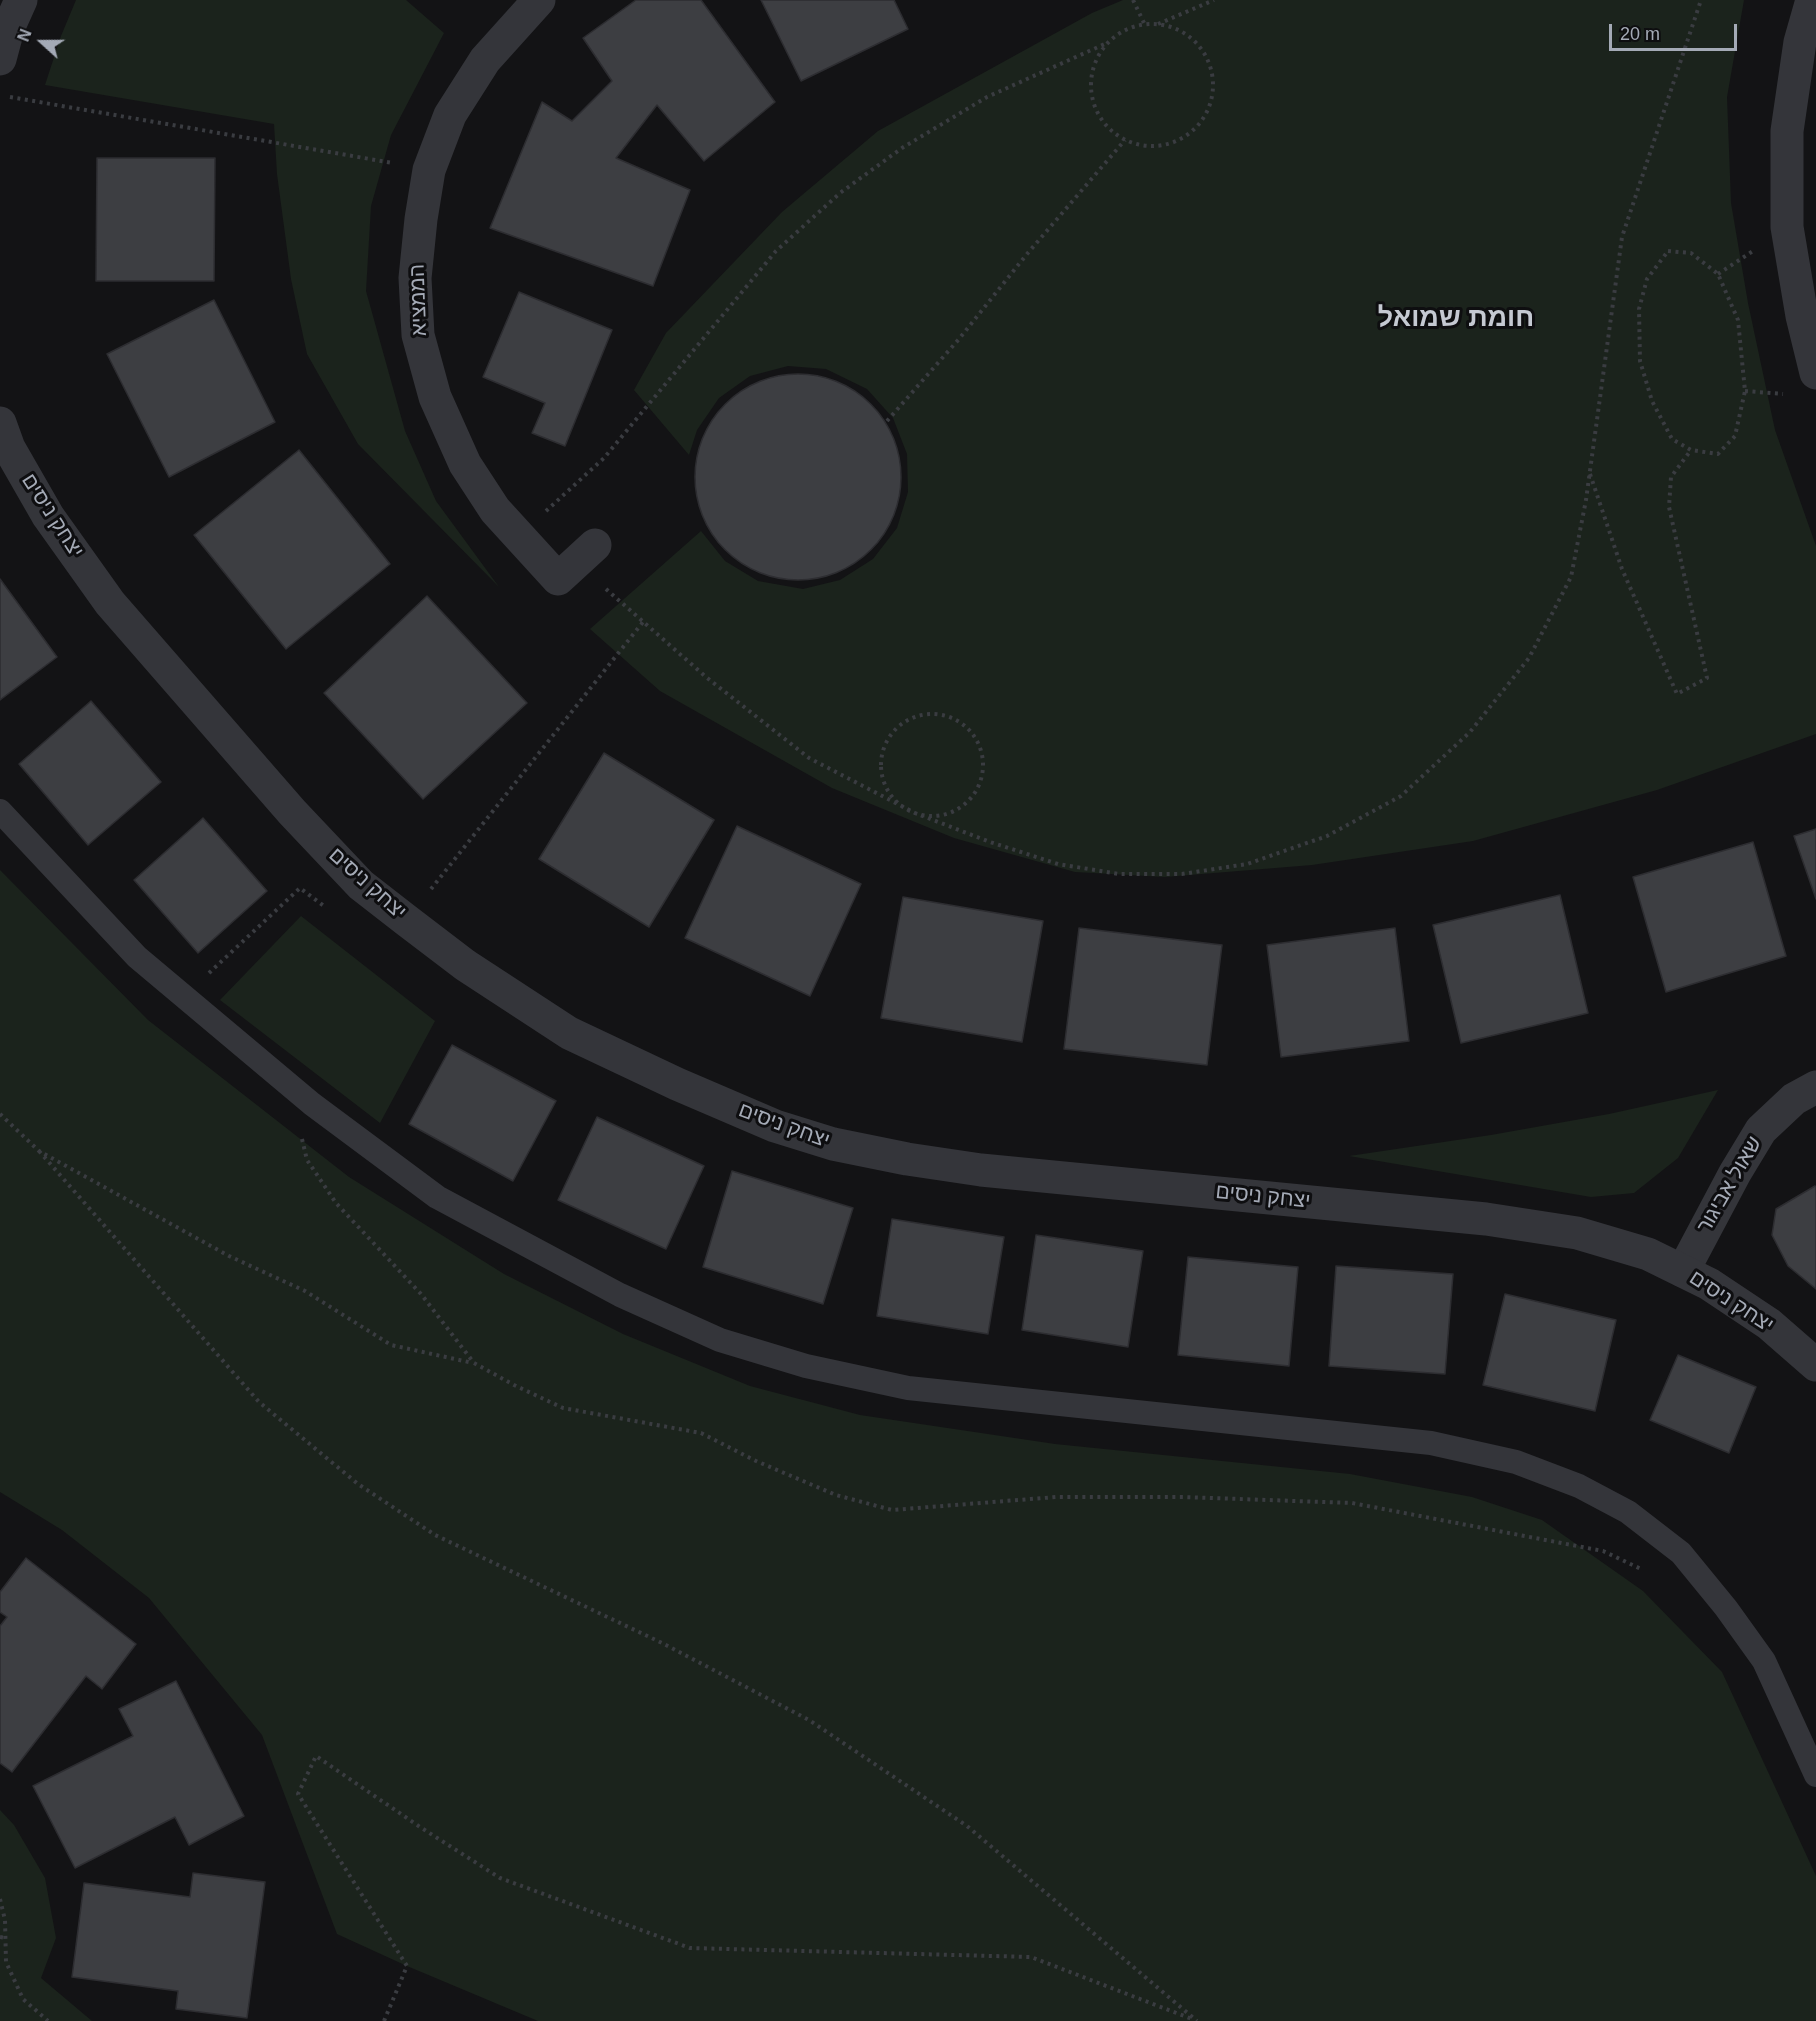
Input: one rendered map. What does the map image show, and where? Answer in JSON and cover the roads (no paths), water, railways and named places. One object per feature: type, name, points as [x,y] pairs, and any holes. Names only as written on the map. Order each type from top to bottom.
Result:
[{"type":"street","points":[[0,59],[8,29],[21,0]]},
{"type":"street","name":"הממציא","points":[[539,0],[485,60],[450,115],[429,170],[415,278],[418,335],[435,397],[465,464],[495,510],[558,579],[586,554]]},
{"type":"street","points":[[1812,0],[1800,42],[1787,130],[1787,217],[1802,316],[1816,373]]},
{"type":"street","name":"יצחק ניסים","points":[[0,423],[9,448],[48,516],[110,603],[292,812],[361,885],[465,965],[569,1033],[677,1084],[775,1126],[833,1144],[907,1159],[981,1170],[1486,1219],[1577,1233],[1648,1254],[1709,1284],[1769,1324],[1816,1365]]},
{"type":"street","name":"שאול אביגור","points":[[1683,1271],[1735,1173],[1761,1130],[1794,1099],[1816,1087]]},
{"type":"lane","points":[[0,812],[137,957],[312,1104],[437,1197],[620,1295],[720,1340],[806,1366],[908,1388],[1431,1443],[1516,1462],[1580,1486],[1628,1512],[1681,1553],[1726,1608],[1764,1661],[1816,1775]]},
{"type":"district","name":"חומת שמואל","points":[[1456,319]]}]
